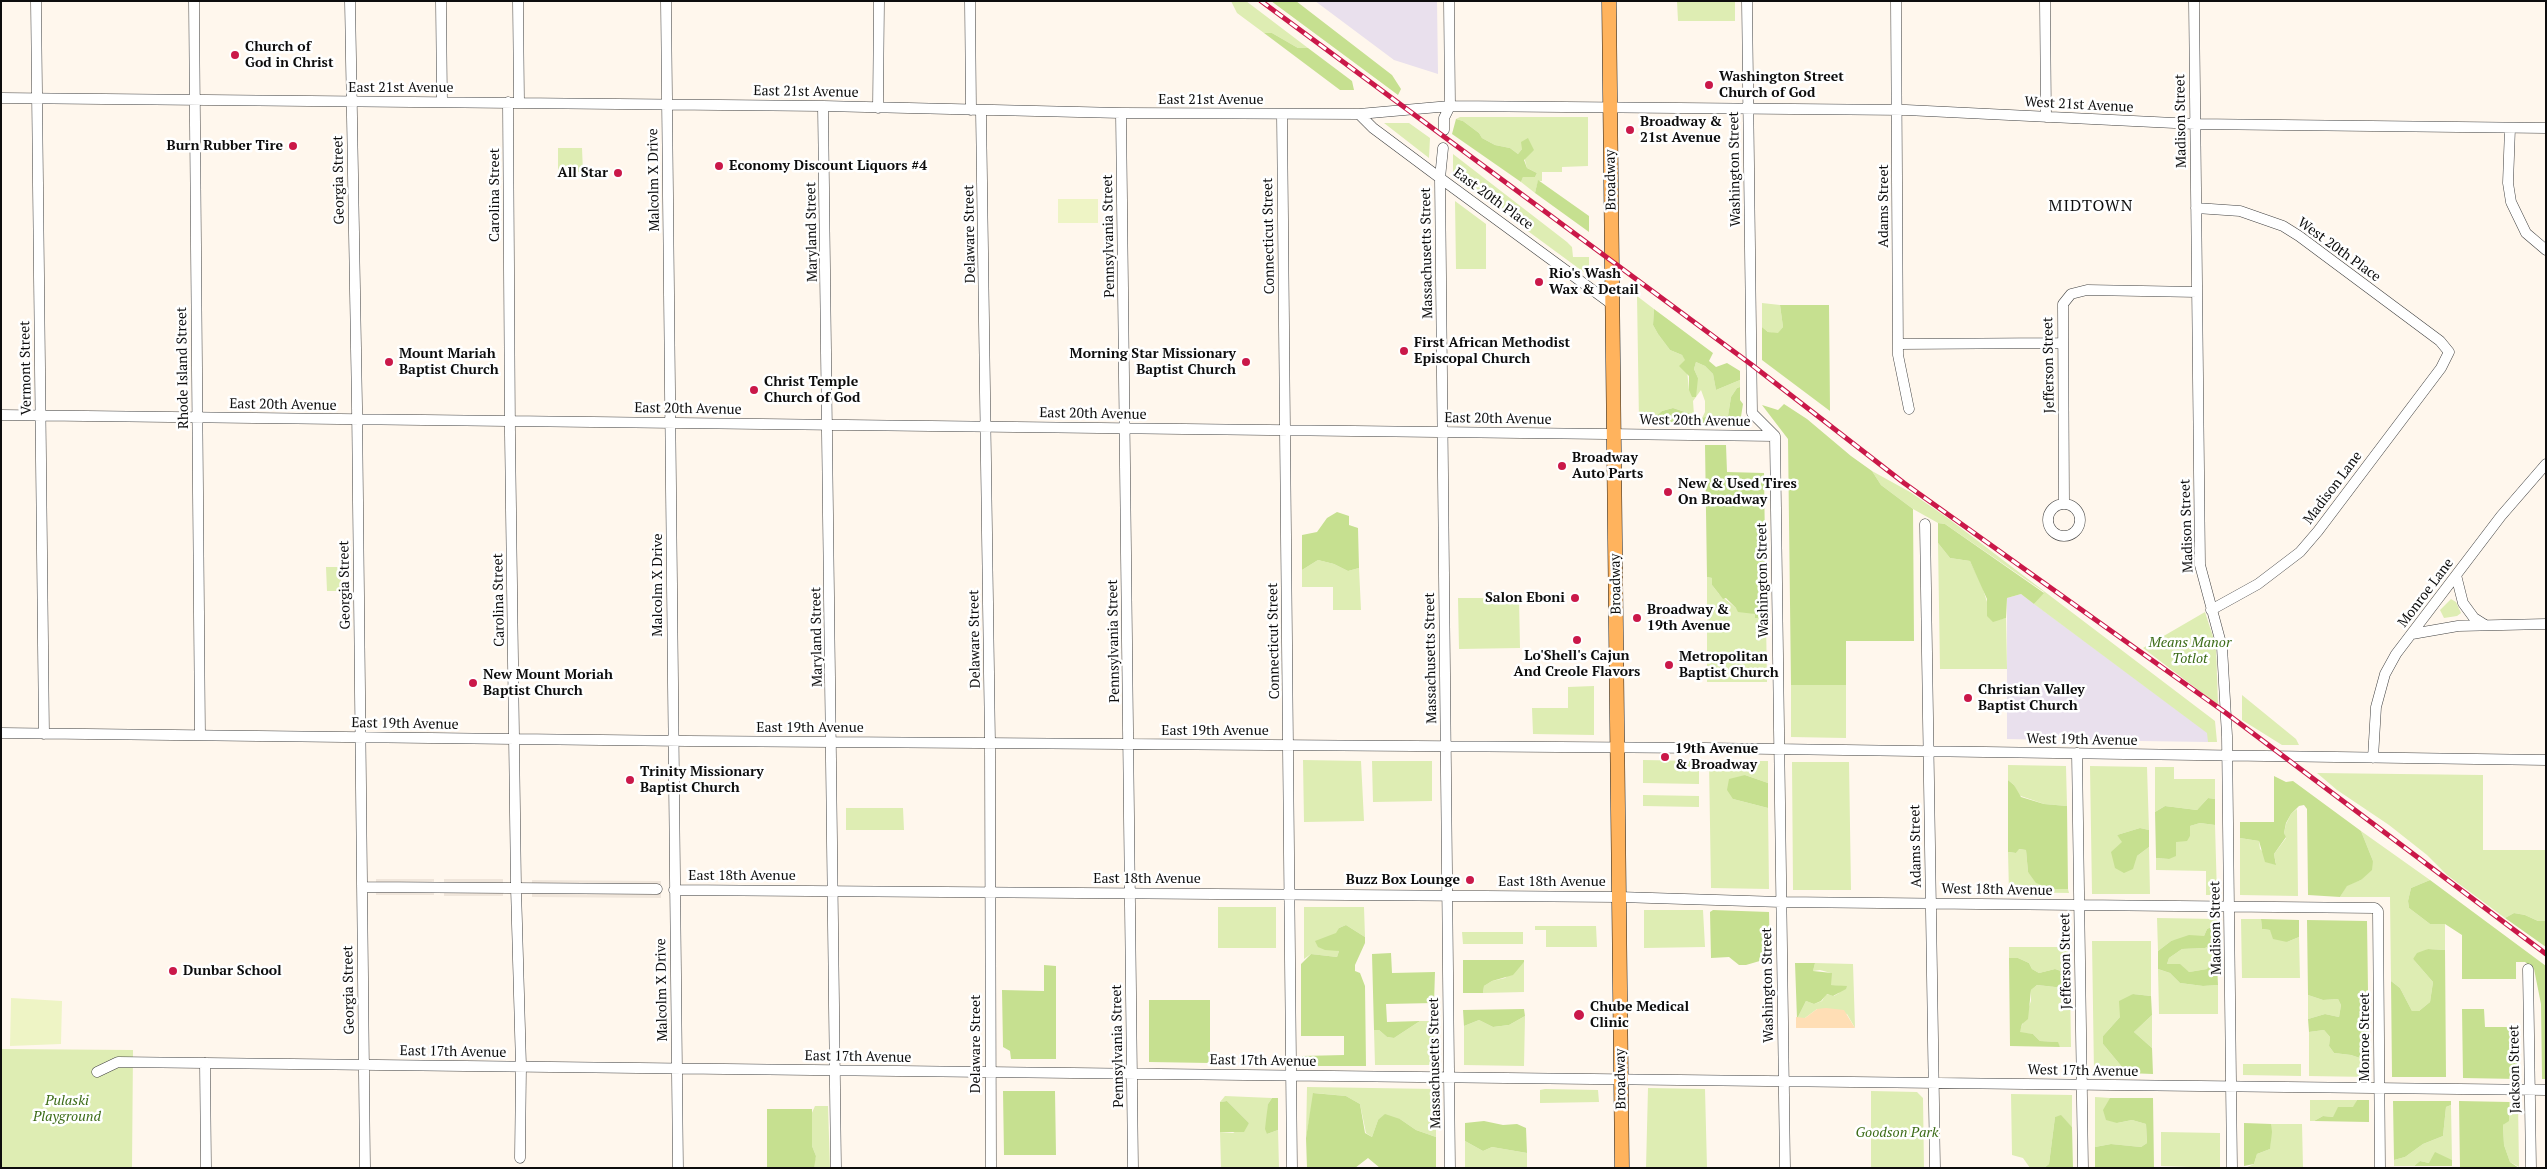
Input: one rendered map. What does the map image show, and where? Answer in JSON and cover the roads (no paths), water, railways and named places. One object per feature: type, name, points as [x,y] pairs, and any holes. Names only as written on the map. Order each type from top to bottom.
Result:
[{"type":"main road","name":"Broadway","points":[[1609,1],[1622,1168]]},
{"type":"street","name":"Vermont Street","points":[[36,1],[44,734]]},
{"type":"street","name":"Rhode Island Street","points":[[194,1],[200,735]]},
{"type":"street","name":"Georgia Street","points":[[350,1],[357,419],[365,1168]]},
{"type":"street","points":[[441,1],[442,102]]},
{"type":"street","points":[[518,1],[520,102]]},
{"type":"street","name":"Malcolm X Drive","points":[[666,1],[672,741],[678,1168]]},
{"type":"street","points":[[878,108],[879,1]]},
{"type":"street","name":"Delaware Street","points":[[970,1],[976,110],[985,426],[990,743],[991,1168]]},
{"type":"street","points":[[1444,130],[1444,118],[1450,106],[1449,1]]},
{"type":"street","name":"Washington Street","points":[[1747,1],[1752,413],[1775,436],[1785,1168]]},
{"type":"street","name":"Adams Street","points":[[1896,1],[1898,344],[1901,376],[1909,409]]},
{"type":"street","points":[[2045,1],[2046,117]]},
{"type":"street","name":"Madison Street","points":[[2194,1],[2200,566],[2222,648],[2228,756],[2232,1168]]},
{"type":"street","name":"East 21st Avenue","points":[[1,98],[823,106],[1121,114],[1360,114],[1450,106],[1610,107]]},
{"type":"street","name":"Carolina Street","points":[[508,102],[516,888],[521,1066],[520,1158]]},
{"type":"street","name":"Maryland Street","points":[[823,106],[836,1168]]},
{"type":"street","name":"West 21st Avenue","points":[[1610,107],[1898,110],[2195,124],[2546,128]]},
{"type":"street","name":"Pennsylvania Street","points":[[1121,114],[1133,1168]]},
{"type":"street","name":"Connecticut Street","points":[[1282,114],[1292,1168]]},
{"type":"street","name":"East 20th Place","points":[[1360,114],[1374,128],[1440,178],[1613,305]]},
{"type":"street","points":[[2510,128],[2508,183],[2511,202],[2526,233],[2546,250]]},
{"type":"street","name":"Massachusetts Street","points":[[1443,148],[1440,178],[1450,1168]]},
{"type":"street","name":"West 20th Place","points":[[2196,208],[2240,211],[2283,226],[2440,341],[2450,352]]},
{"type":"street","name":"Jefferson Street","points":[[2064,504],[2061,312],[2063,304],[2071,294],[2087,290],[2197,292]]},
{"type":"street","points":[[1898,344],[2062,343]]},
{"type":"street","name":"Madison Lane","points":[[2211,610],[2258,584],[2300,552],[2318,531],[2441,368],[2450,352]]},
{"type":"street","name":"East 20th Avenue","points":[[1,415],[1614,434]]},
{"type":"street","name":"West 20th Avenue","points":[[1614,434],[1775,436]]},
{"type":"street","name":"Monroe Lane","points":[[2373,758],[2374,725],[2380,687],[2396,654],[2501,516],[2546,464]]},
{"type":"street","name":"Adams Street","points":[[1925,524],[1935,1168]]},
{"type":"street","points":[[2456,575],[2463,603],[2474,618],[2485,625]]},
{"type":"street","points":[[2412,634],[2485,625],[2546,624]]},
{"type":"street","name":"East 19th Avenue","points":[[1,733],[672,741],[1618,747]]},
{"type":"street","name":"West 19th Avenue","points":[[1618,747],[2546,760]]},
{"type":"street","name":"Jefferson Street","points":[[2077,753],[2083,1168]]},
{"type":"street","points":[[362,887],[657,889]]},
{"type":"street","name":"East 18th Avenue","points":[[674,890],[1619,897]]},
{"type":"street","name":"West 18th Avenue","points":[[1619,897],[1781,902],[2375,908]]},
{"type":"street","name":"Monroe Street","points":[[2375,908],[2378,911],[2380,1168]]},
{"type":"street","name":"Jackson Street","points":[[2528,969],[2531,1168]]},
{"type":"street","name":"East 17th Avenue","points":[[97,1072],[118,1062],[1621,1079]]},
{"type":"street","points":[[205,1063],[206,1168]]},
{"type":"street","name":"West 17th Avenue","points":[[1621,1079],[2546,1090]]},
{"type":"railway","points":[[1261,1],[1752,365],[1904,483],[2226,713],[2546,954]]},
{"type":"place","name":"Church of God in Christ","points":[[235,55]]},
{"type":"place","name":"Washington Street Church of God","points":[[1709,85]]},
{"type":"place","name":"Broadway & 21st Avenue","points":[[1630,130]]},
{"type":"place","name":"Burn Rubber Tire","points":[[293,146]]},
{"type":"place","name":"Economy Discount Liquors #4","points":[[719,166]]},
{"type":"place","name":"All Star","points":[[618,173]]},
{"type":"place","name":"Rio's Wash Wax & Detail","points":[[1539,282]]},
{"type":"place","name":"First African Methodist Episcopal Church","points":[[1404,351]]},
{"type":"place","name":"Mount Mariah Baptist Church","points":[[389,362]]},
{"type":"place","name":"Morning Star Missionary Baptist Church","points":[[1246,362]]},
{"type":"place","name":"Christ Temple Church of God","points":[[754,390]]},
{"type":"place","name":"Broadway Auto Parts","points":[[1562,466]]},
{"type":"place","name":"New & Used Tires On Broadway","points":[[1668,492]]},
{"type":"place","name":"Salon Eboni","points":[[1575,598]]},
{"type":"place","name":"Broadway & 19th Avenue","points":[[1637,618]]},
{"type":"place","name":"Lo'Shell's Cajun And Creole Flavors","points":[[1577,640]]},
{"type":"place","name":"Metropolitan Baptist Church","points":[[1669,665]]},
{"type":"place","name":"New Mount Moriah Baptist Church","points":[[473,683]]},
{"type":"place","name":"Christian Valley Baptist Church","points":[[1968,698]]},
{"type":"place","name":"19th Avenue & Broadway","points":[[1665,757]]},
{"type":"place","name":"Trinity Missionary Baptist Church","points":[[630,780]]},
{"type":"place","name":"Buzz Box Lounge","points":[[1470,880]]},
{"type":"place","name":"Dunbar School","points":[[173,971]]},
{"type":"place","name":"Chube Medical Clinic","points":[[1579,1015]]},
{"type":"district","name":"MIDTOWN","points":[[2091,206]]},
{"type":"park label","name":"Means Manor Totlot","points":[[2190,652]]},
{"type":"park label","name":"Pulaski Playground","points":[[67,1110]]},
{"type":"park label","name":"Goodson Park","points":[[1897,1133]]}]
